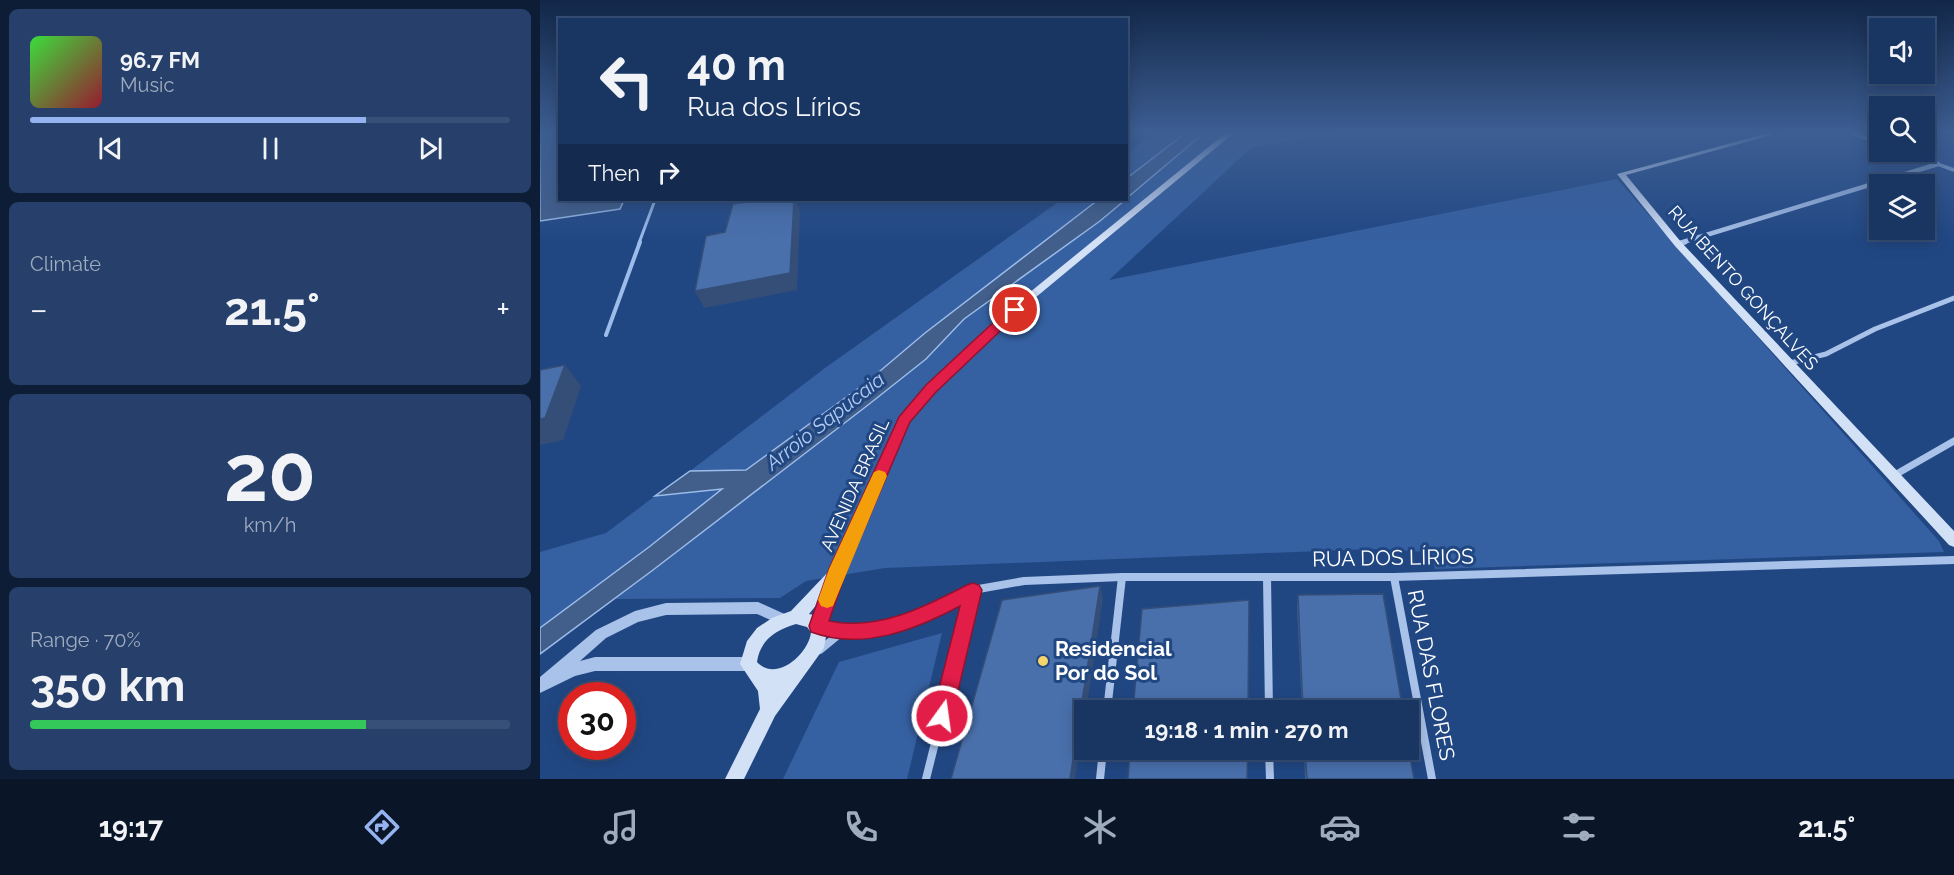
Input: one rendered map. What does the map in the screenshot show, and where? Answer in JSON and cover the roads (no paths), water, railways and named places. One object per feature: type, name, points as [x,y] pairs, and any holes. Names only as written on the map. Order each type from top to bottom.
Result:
[{"type":"main road","name":"AVENIDA BRASIL","points":[[818,627],[838,569],[904,420],[931,388],[996,325],[1187,168]]},
{"type":"main road","name":"RUA BENTO GONÇALVES","points":[[1642,168],[1621,174],[1678,244],[1954,541]]},
{"type":"main road","name":"AVENIDA BRASIL","points":[[790,619],[838,569]]},
{"type":"main road","points":[[734,779],[769,710],[808,659],[820,637],[818,627],[813,621],[790,619],[764,630],[751,647],[753,670],[766,689],[769,710]]},
{"type":"main road","points":[[753,670],[776,676],[787,673],[808,659]]},
{"type":"street","points":[[1678,244],[1924,168]]},
{"type":"street","points":[[1789,363],[1812,361],[1832,354],[1875,329],[1954,298]]},
{"type":"street","points":[[1893,476],[1954,441]]},
{"type":"street","name":"RUA DOS LÍRIOS","points":[[818,627],[843,632],[894,627],[934,611],[973,590],[1024,581],[1122,577],[1394,577],[1954,560]]},
{"type":"street","points":[[1108,700],[1122,577]]},
{"type":"street","points":[[1267,577],[1269,700]]},
{"type":"street","name":"RUA DAS FLORES","points":[[1394,577],[1432,779]]},
{"type":"street","points":[[926,779],[973,590]]},
{"type":"street","points":[[540,686],[601,634],[645,615],[666,609],[758,608],[790,619]]},
{"type":"street","points":[[808,659],[843,632]]},
{"type":"street","points":[[540,686],[573,670],[595,664],[753,670]]},
{"type":"street","points":[[1100,779],[1102,760]]},
{"type":"street","points":[[1269,760],[1270,779]]},
{"type":"water","points":[[540,168],[558,168],[558,201],[624,201],[620,209],[540,221]]},
{"type":"water","points":[[1140,168],[1162,168],[1128,197],[1128,177]]},
{"type":"water","name":"Arroio Sapucaia","points":[[1097,201],[1124,201],[1100,221],[964,319],[926,359],[868,405],[540,654],[540,628],[722,489],[655,496],[690,471],[746,470],[867,382],[925,333]]},
{"type":"waterway","points":[[639,243],[655,201]]},
{"type":"waterway","points":[[606,335],[640,242]]},
{"type":"place","name":"Residencial Por do Sol","points":[[1043,661]]}]
